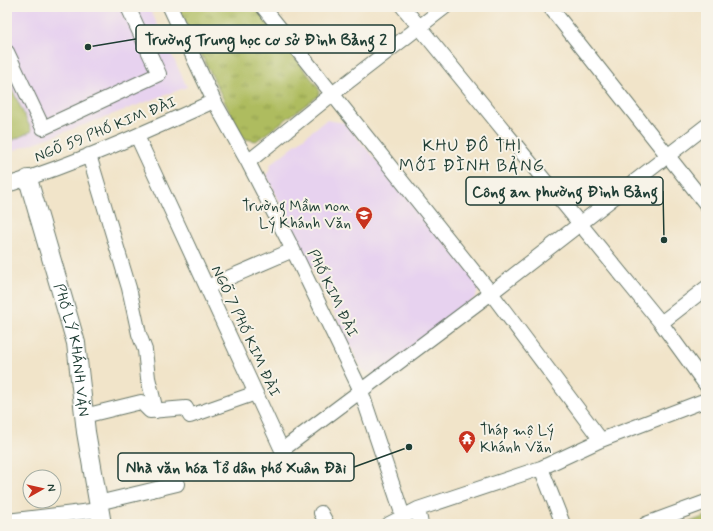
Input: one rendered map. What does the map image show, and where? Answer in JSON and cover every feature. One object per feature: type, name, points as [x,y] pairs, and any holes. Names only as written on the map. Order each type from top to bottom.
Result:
[{"type":"main road","name":"PHỐ LÝ KHÁNH VĂN","points":[[28,179],[76,343],[84,416],[100,512]]},
{"type":"street","points":[[7,52],[12,76],[43,128],[159,74],[128,7]]},
{"type":"street","name":"PHỐ KIM ĐÀI","points":[[170,7],[214,101],[248,162],[293,250],[361,391],[403,516]]},
{"type":"street","points":[[263,7],[490,293],[601,440]]},
{"type":"street","points":[[403,7],[661,323],[706,386]]},
{"type":"street","points":[[248,162],[445,7]]},
{"type":"street","points":[[550,7],[706,204]]},
{"type":"street","name":"NGÕ 59 PHỐ KIM ĐÀI","points":[[7,185],[28,179],[137,136],[214,101]]},
{"type":"street","points":[[361,391],[706,126]]},
{"type":"street","name":"NGÕ 7 PHỐ KIM ĐÀI","points":[[137,136],[282,450],[361,391]]},
{"type":"street","points":[[89,155],[129,288],[139,334],[145,350],[148,378],[156,411]]},
{"type":"street","points":[[207,287],[293,250]]},
{"type":"street","points":[[661,323],[706,288]]},
{"type":"street","points":[[84,416],[141,402],[150,411],[186,408],[190,416],[256,393]]},
{"type":"street","points":[[389,524],[418,509],[541,468],[601,440],[706,400]]},
{"type":"street","points":[[541,468],[563,524]]},
{"type":"street","points":[[7,521],[100,512],[176,484]]},
{"type":"street","points":[[646,524],[706,502]]},
{"type":"street","points":[[418,509],[421,524]]},
{"type":"shaded area","points":[[7,7],[149,7],[187,87],[7,153]]},
{"type":"shaded area","name":"Trường Mầm non Lý Khánh Văn","points":[[326,120],[345,123],[480,284],[476,297],[377,374],[363,371],[267,176],[271,164]]},
{"type":"green space","points":[[178,7],[255,7],[318,87],[318,96],[256,141],[246,139],[240,133]]},
{"type":"green space","points":[[10,85],[32,131],[7,143],[7,86]]},
{"type":"green space","points":[[706,516],[706,524],[684,524]]},
{"type":"place","name":"Trường Trung học cơ sở Đình Bảng 2","points":[[88,47]]},
{"type":"place","name":"Trường Mầm non Lý Khánh Văn","points":[[364,230]]},
{"type":"place","name":"Công an phường Đình Bảng","points":[[664,240]]},
{"type":"place","name":"Nhà văn hóa Tổ dân phố Xuân Đài","points":[[409,447]]},
{"type":"place","name":"Tháp mộ Lý Khánh Văn","points":[[467,454]]},
{"type":"district","name":"KHU ĐÔ THỊ MỚI ĐÌNH BẢNG","points":[[472,155]]}]
